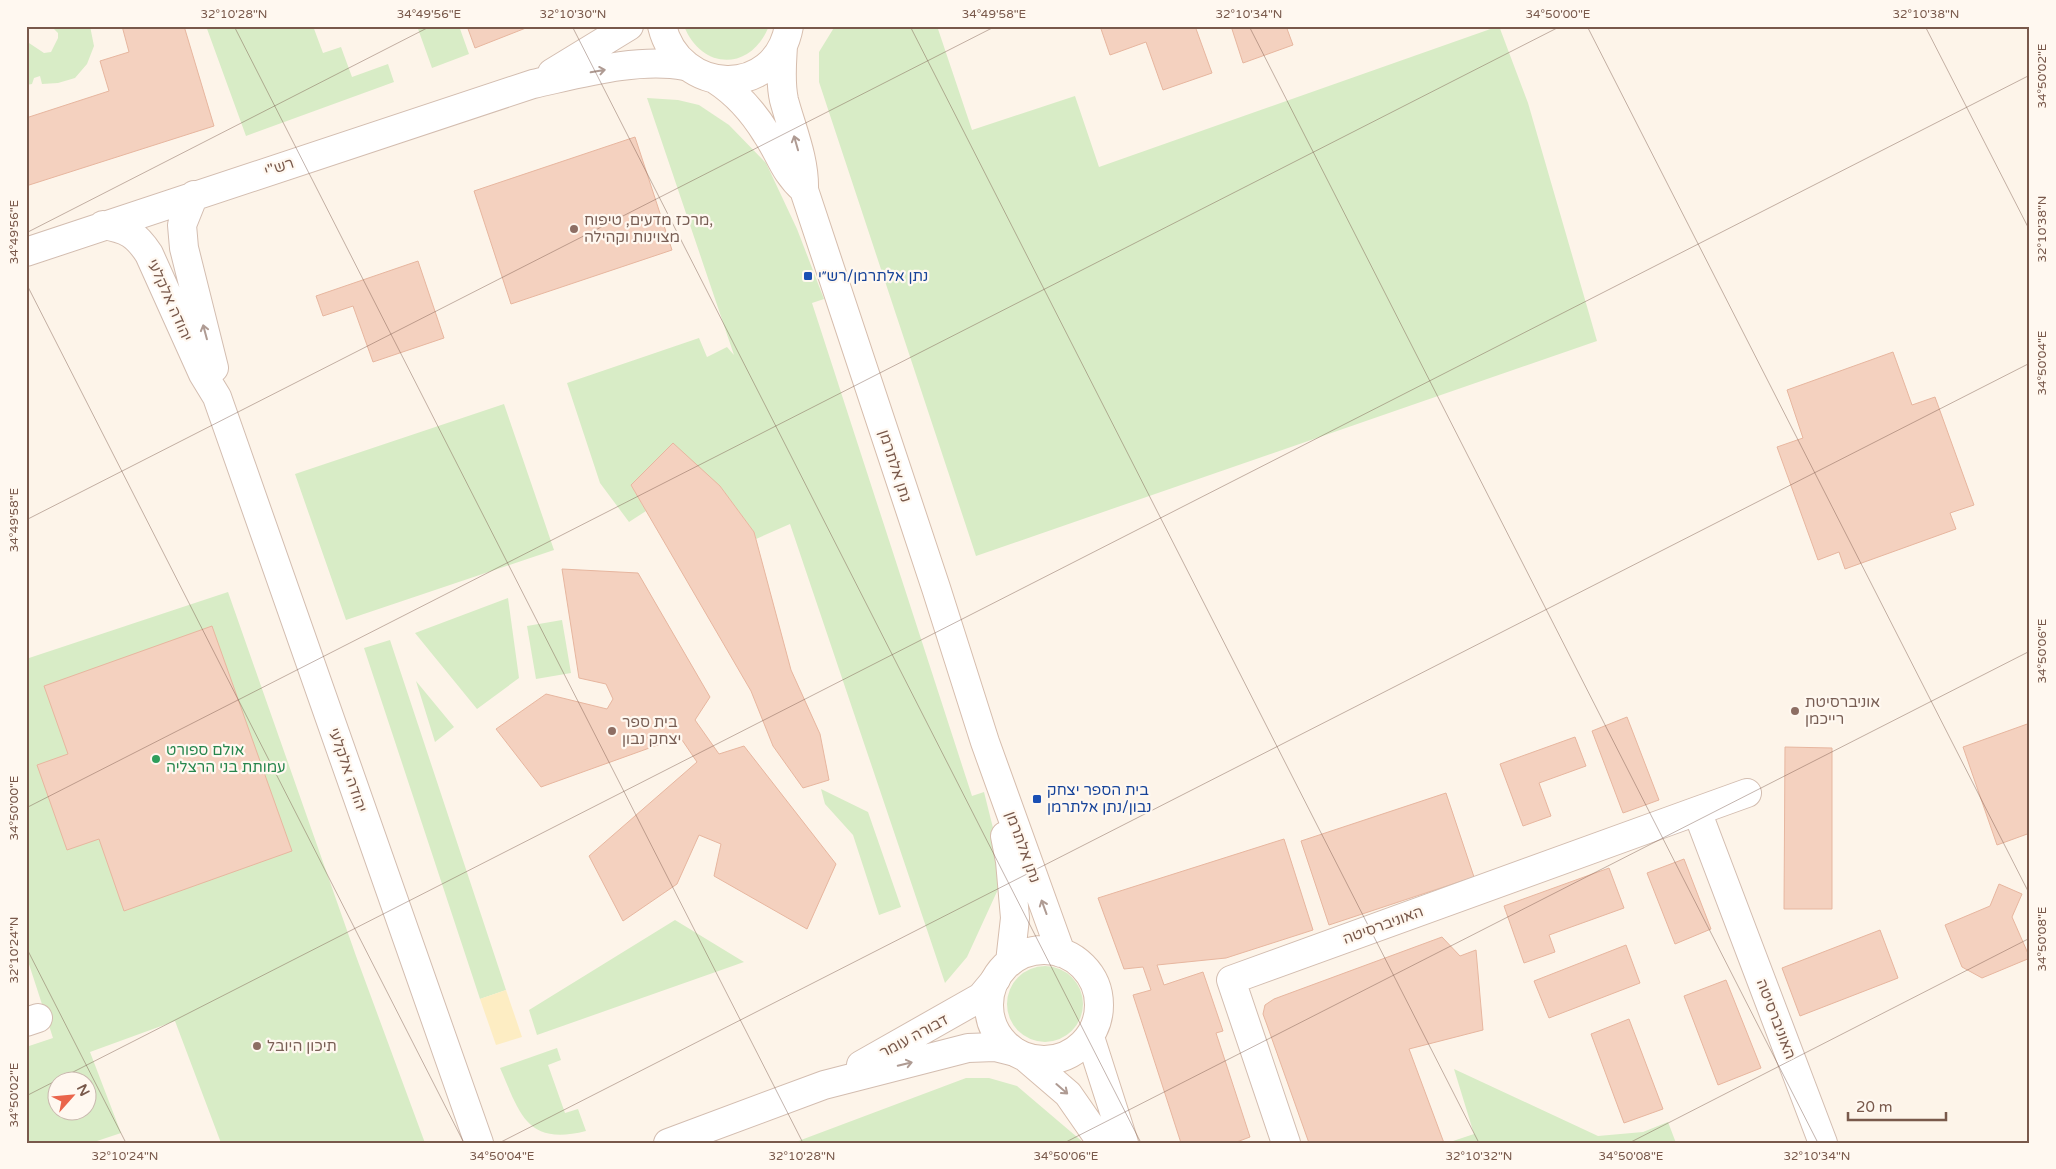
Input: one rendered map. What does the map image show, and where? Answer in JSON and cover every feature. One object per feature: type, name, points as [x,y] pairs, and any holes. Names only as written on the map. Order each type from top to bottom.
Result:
[{"type":"street","name":"רש\"י","points":[[533,84],[629,26]]},
{"type":"street","points":[[662,26],[673,53],[685,66],[700,75],[716,80],[748,77],[774,59],[789,34]]},
{"type":"street","name":"נתן אלתרמן","points":[[789,34],[781,73],[784,98],[804,170],[804,190],[985,742],[1060,953]]},
{"type":"street","name":"רש\"י","points":[[26,252],[533,84],[601,70],[670,63],[685,66]]},
{"type":"street","name":"נתן אלתרמן","points":[[716,80],[734,92],[756,119],[766,132],[790,177],[804,190]]},
{"type":"street","name":"יהודה אלקלעי","points":[[194,195],[182,225],[184,248],[214,367],[216,397]]},
{"type":"street","name":"יהודה אלקלעי","points":[[103,225],[126,231],[138,238],[144,246],[203,374],[216,397],[479,1143]]},
{"type":"street","name":"נתן אלתרמן","points":[[985,742],[1010,861],[1016,918],[1003,970]]},
{"type":"street","name":"האוניברסיטה","points":[[1286,1143],[1231,980],[1747,793]]},
{"type":"street","name":"האוניברסיטה","points":[[1697,811],[1823,1143]]},
{"type":"street","points":[[1020,1054],[1036,1060],[1051,1060],[1066,1056],[1079,1048],[1090,1037],[1096,1024],[1099,1010],[1098,995],[1094,981],[1074,959],[1048,950],[1034,951],[1003,970],[991,991],[989,1005],[991,1019],[996,1032],[1020,1054],[1068,1094],[1102,1143]]},
{"type":"street","name":"דבורה עומר","points":[[824,1084],[956,1014],[982,997],[1003,970]]},
{"type":"street","points":[[1090,1037],[1124,1143]]},
{"type":"street","name":"דבורה עומר","points":[[668,1143],[824,1084],[968,1048],[995,1047],[1020,1054]]},
{"type":"green space","points":[[51,26],[90,26],[94,46],[87,64],[75,78],[58,83],[42,84],[40,76],[34,78],[32,84],[26,85],[26,41],[44,53],[51,52],[58,38],[58,33]]},
{"type":"green space","points":[[206,26],[313,26],[323,53],[341,47],[352,77],[388,64],[394,82],[246,136]]},
{"type":"green space","points":[[417,26],[459,26],[469,54],[432,68]]},
{"type":"green space","points":[[684,26],[769,26],[761,41],[751,51],[739,58],[726,60],[714,58],[702,51],[692,41]]},
{"type":"green space","points":[[835,26],[937,26],[972,130],[1075,96],[1099,167],[1499,26],[1528,103],[1597,341],[976,556],[819,82],[819,52]]},
{"type":"green space","points":[[647,98],[678,100],[699,105],[729,125],[766,163],[797,229],[824,299],[812,303],[972,796],[984,792],[994,832],[1000,885],[967,957],[945,983],[790,524],[756,539],[754,532],[720,486],[631,485],[646,511],[629,522],[600,483],[567,383],[699,338],[707,357],[727,347],[734,355]]},
{"type":"green space","points":[[504,404],[554,550],[346,620],[295,474]]},
{"type":"green space","name":"אולם ספורט עמותת בני הרצליה","points":[[228,592],[356,956],[425,1143],[221,1143],[175,1021],[90,1052],[98,1072],[48,1072],[48,1122],[98,1122],[98,1073],[121,1133],[91,1143],[26,1143],[26,1047],[53,1038],[26,955],[26,659]]},
{"type":"green space","points":[[508,598],[519,678],[477,709],[415,633]]},
{"type":"green space","points":[[562,620],[571,673],[536,679],[527,626]]},
{"type":"green space","points":[[390,640],[506,990],[480,999],[364,648]]},
{"type":"green space","points":[[416,681],[454,727],[435,742]]},
{"type":"green space","points":[[821,789],[868,812],[901,907],[879,915],[853,835],[825,804]]},
{"type":"green space","points":[[675,920],[744,962],[537,1035],[529,1010]]},
{"type":"green space","points":[[1038,966],[1052,966],[1066,972],[1077,983],[1083,997],[1080,1019],[1072,1031],[1052,1042],[1038,1042],[1024,1036],[1013,1025],[1007,1011],[1007,997],[1013,983],[1024,972]]},
{"type":"green space","points":[[557,1048],[561,1060],[548,1065],[565,1113],[578,1109],[586,1131],[550,1134],[538,1130],[520,1112],[500,1068]]},
{"type":"green space","points":[[1454,1069],[1598,1136],[1643,1132],[1668,1122],[1676,1143],[1447,1143],[1474,1134]]},
{"type":"green space","points":[[966,1078],[989,1078],[1017,1086],[1084,1143],[793,1143]]},
{"type":"sand","points":[[506,990],[522,1037],[496,1045],[480,999]]},
{"type":"building","points":[[122,26],[184,26],[214,126],[26,186],[26,118],[109,91],[100,61],[129,52]]},
{"type":"building","points":[[467,26],[531,26],[475,48]]},
{"type":"building","points":[[1100,26],[1195,26],[1212,73],[1163,90],[1146,42],[1110,55]]},
{"type":"building","points":[[1231,26],[1286,26],[1293,45],[1243,63]]},
{"type":"building","points":[[635,137],[672,250],[511,304],[474,191]]},
{"type":"building","points":[[418,261],[444,338],[373,362],[353,306],[323,316],[316,296]]},
{"type":"building","points":[[1893,352],[1912,405],[1935,397],[1974,505],[1950,513],[1956,529],[1845,569],[1839,552],[1818,560],[1777,447],[1803,438],[1787,390]]},
{"type":"building","points":[[673,443],[720,486],[754,532],[791,670],[820,734],[829,780],[803,788],[773,746],[751,691],[631,485]]},
{"type":"building","points":[[562,569],[638,573],[710,697],[695,720],[719,754],[744,746],[836,864],[807,929],[714,876],[721,844],[699,835],[677,884],[623,921],[589,856],[697,762],[680,737],[541,787],[496,729],[546,694],[607,709],[613,699],[606,684],[579,678]]},
{"type":"building","points":[[212,626],[292,851],[124,911],[99,839],[67,850],[37,765],[68,754],[44,686]]},
{"type":"building","points":[[1627,717],[1659,800],[1623,813],[1592,731]]},
{"type":"building","points":[[2030,723],[2030,833],[1997,845],[1963,747]]},
{"type":"building","points":[[1575,737],[1586,766],[1539,783],[1551,816],[1523,826],[1500,764]]},
{"type":"building","points":[[1785,747],[1832,748],[1832,909],[1784,909]]},
{"type":"building","points":[[1446,793],[1474,877],[1329,925],[1301,841]]},
{"type":"building","points":[[1284,839],[1313,930],[1226,958],[1157,965],[1164,985],[1203,972],[1223,1031],[1216,1033],[1250,1137],[1234,1143],[1181,1143],[1133,995],[1151,990],[1143,967],[1124,969],[1098,898]]},
{"type":"building","points":[[1684,859],[1711,929],[1675,944],[1647,873]]},
{"type":"building","points":[[1609,868],[1624,908],[1549,935],[1555,952],[1524,963],[1504,906]]},
{"type":"building","points":[[1999,884],[2022,894],[2012,917],[2030,958],[1982,978],[1962,967],[1945,925],[1990,906]]},
{"type":"building","points":[[1880,930],[1898,978],[1800,1016],[1782,968]]},
{"type":"building","points":[[1442,937],[1460,956],[1476,950],[1483,1030],[1409,1049],[1444,1143],[1309,1143],[1263,1014],[1265,1005],[1274,999]]},
{"type":"building","points":[[1626,945],[1640,983],[1549,1018],[1534,981]]},
{"type":"building","points":[[1726,980],[1761,1068],[1718,1085],[1684,996]]},
{"type":"building","points":[[1629,1019],[1663,1109],[1624,1123],[1591,1034]]},
{"type":"place","name":"מרכז מדעים, טיפוח, מצוינות וקהילה","points":[[574,229]]},
{"type":"place","name":"נתן אלתרמן/רש״י","points":[[808,276]]},
{"type":"place","name":"אוניברסיטת רייכמן","points":[[1795,711]]},
{"type":"place","name":"בית ספר יצחק נבון","points":[[612,731]]},
{"type":"place","name":"אולם ספורט עמותת בני הרצליה","points":[[156,759]]},
{"type":"place","name":"בית הספר יצחק נבון/נתן אלתרמן","points":[[1037,799]]},
{"type":"place","name":"תיכון היובל","points":[[257,1046]]}]
